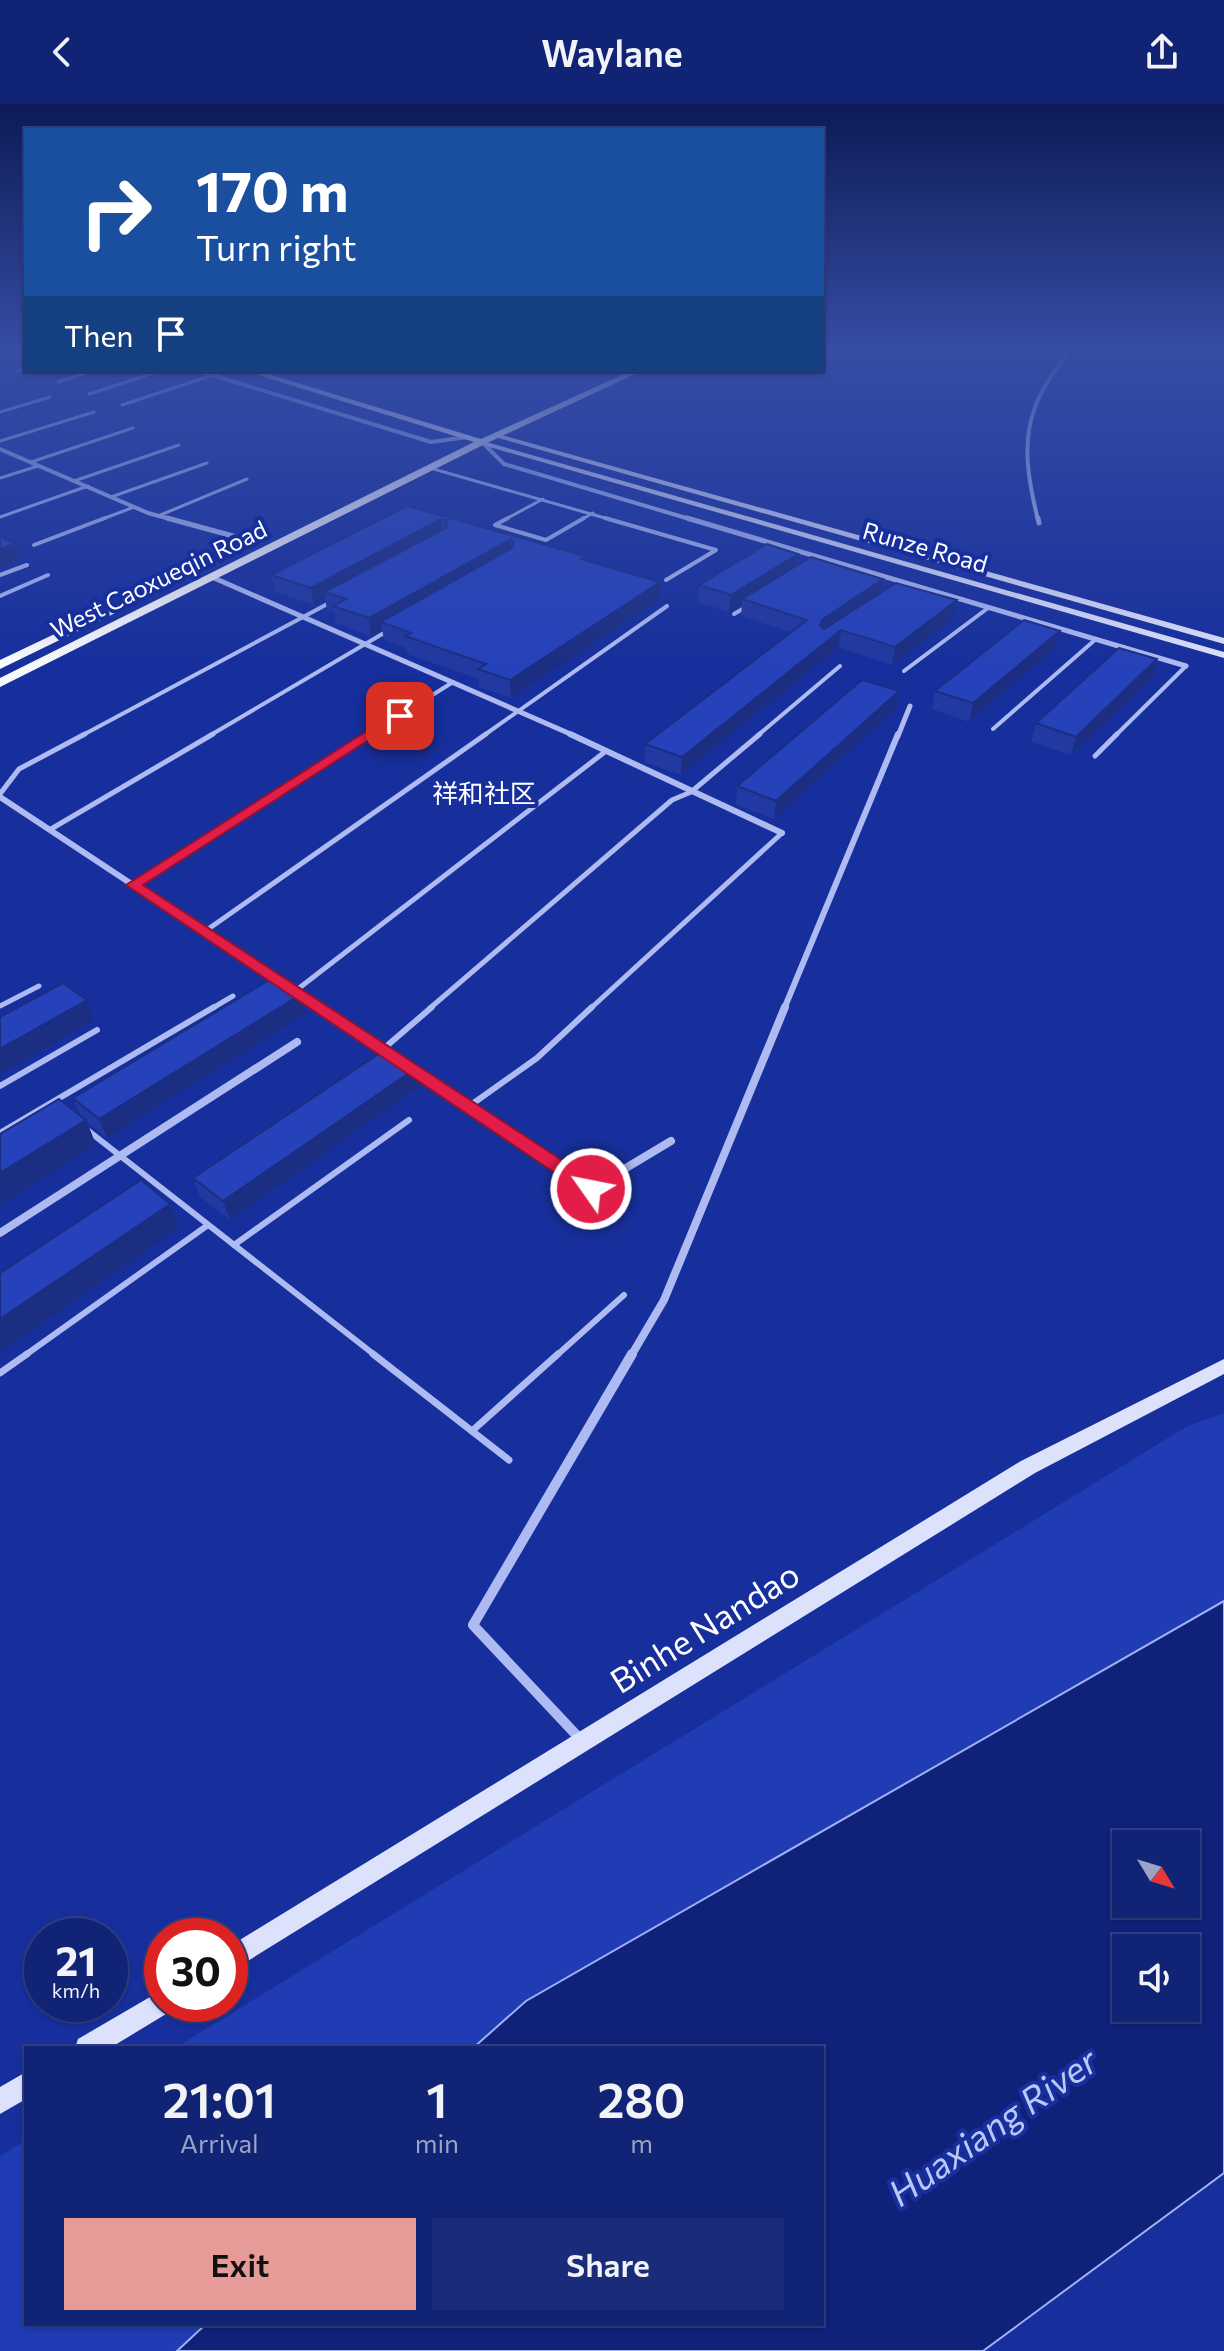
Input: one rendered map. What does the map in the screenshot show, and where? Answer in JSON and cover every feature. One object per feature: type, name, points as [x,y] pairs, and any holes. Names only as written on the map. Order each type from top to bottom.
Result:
[{"type":"main road","name":"West Caoxueqin Road","points":[[0,665],[434,454]]},
{"type":"main road","name":"West Caoxueqin Road","points":[[0,683],[214,578],[453,454]]},
{"type":"main road","name":"Runze Road","points":[[543,454],[1224,655]]},
{"type":"main road","name":"Runze Road","points":[[564,454],[1224,641]]},
{"type":"main road","name":"Binhe Nandao","points":[[248,1949],[1028,1467],[1224,1366]]},
{"type":"main road","points":[[90,2046],[144,2013]]},
{"type":"main road","points":[[0,2101],[24,2086]]},
{"type":"street","points":[[12,454],[158,516],[255,542]]},
{"type":"street","points":[[496,454],[504,464],[1186,666]]},
{"type":"street","points":[[1029,454],[1031,494],[1039,523]]},
{"type":"street","points":[[214,578],[519,711],[782,833]]},
{"type":"street","points":[[584,1743],[473,1625],[664,1300],[910,706]]},
{"type":"street","points":[[0,796],[394,1058]]},
{"type":"street","points":[[0,1233],[297,1042]]},
{"type":"street","points":[[406,1066],[591,1189],[671,1141]]},
{"type":"lane","points":[[31,462],[55,454]]},
{"type":"lane","points":[[74,481],[153,454]]},
{"type":"lane","points":[[111,497],[207,463]]},
{"type":"lane","points":[[0,478],[38,466]]},
{"type":"lane","points":[[430,468],[716,550],[666,580]]},
{"type":"lane","points":[[158,516],[247,479]]},
{"type":"lane","points":[[0,517],[88,486]]},
{"type":"lane","points":[[543,499],[495,525],[546,540],[593,513]]},
{"type":"lane","points":[[34,545],[134,507]]},
{"type":"lane","points":[[816,565],[823,560]]},
{"type":"lane","points":[[0,575],[27,565]]},
{"type":"lane","points":[[0,596],[48,575]]},
{"type":"lane","points":[[894,593],[906,585]]},
{"type":"lane","points":[[0,796],[19,769],[342,596]]},
{"type":"lane","points":[[204,932],[667,606]]},
{"type":"lane","points":[[734,614],[747,606]]},
{"type":"lane","points":[[904,671],[988,608]]},
{"type":"lane","points":[[51,829],[392,629]]},
{"type":"lane","points":[[993,729],[1096,639]]},
{"type":"lane","points":[[382,1050],[672,800],[691,792],[840,666]]},
{"type":"lane","points":[[1095,756],[1186,666]]},
{"type":"lane","points":[[133,885],[453,682]]},
{"type":"lane","points":[[294,992],[606,751]]},
{"type":"lane","points":[[468,1107],[537,1058],[782,833]]},
{"type":"lane","points":[[0,1006],[39,986]]},
{"type":"lane","points":[[0,1133],[233,996]]},
{"type":"lane","points":[[0,1086],[97,1030]]},
{"type":"lane","points":[[51,1102],[63,1111]]},
{"type":"lane","points":[[74,1120],[509,1460]]},
{"type":"lane","points":[[234,1245],[409,1120]]},
{"type":"lane","points":[[0,1373],[208,1225]]},
{"type":"lane","points":[[472,1431],[624,1295]]},
{"type":"shaded area","points":[[1224,1413],[1224,1601],[526,2001],[475,2046],[178,2046],[217,2022],[248,2022],[248,2003],[1186,1427]]},
{"type":"shaded area","points":[[24,2141],[24,2326],[204,2326],[177,2351],[0,2351],[0,2156]]},
{"type":"water","name":"Huaxiang River","points":[[1224,1601],[1224,2173],[983,2351],[177,2351],[204,2326],[824,2326],[824,2046],[475,2046],[526,2001]]},
{"type":"building","points":[[407,506],[585,556],[581,559],[660,582],[510,680],[478,669],[486,664],[405,636],[411,633],[381,622],[512,548],[514,543],[511,539],[369,618],[333,606],[346,599],[324,592],[446,528],[447,520],[441,519],[311,588],[271,575]]},
{"type":"building","points":[[0,536],[15,544],[0,549]]},
{"type":"building","points":[[767,544],[798,554],[731,595],[699,585]]},
{"type":"building","points":[[811,557],[883,579],[822,620],[820,626],[824,629],[896,583],[957,600],[895,647],[841,630],[682,757],[645,744],[807,620],[742,599]]},
{"type":"building","points":[[1024,620],[1060,631],[973,703],[935,691]]},
{"type":"building","points":[[1119,648],[1157,659],[1076,737],[1036,723]]},
{"type":"building","points":[[862,680],[899,691],[776,801],[737,786]]},
{"type":"building","points":[[274,977],[300,995],[99,1119],[73,1098]]},
{"type":"building","points":[[63,983],[87,1000],[0,1049],[0,1017]]},
{"type":"building","points":[[386,1049],[416,1068],[223,1201],[193,1178]]},
{"type":"building","points":[[59,1099],[86,1120],[0,1173],[0,1134]]},
{"type":"building","points":[[141,1180],[170,1204],[0,1319],[0,1273]]},
{"type":"district","name":"祥和社区","points":[[484,794]]},
{"type":"route","points":[[400,716],[133,885],[591,1189]]}]
